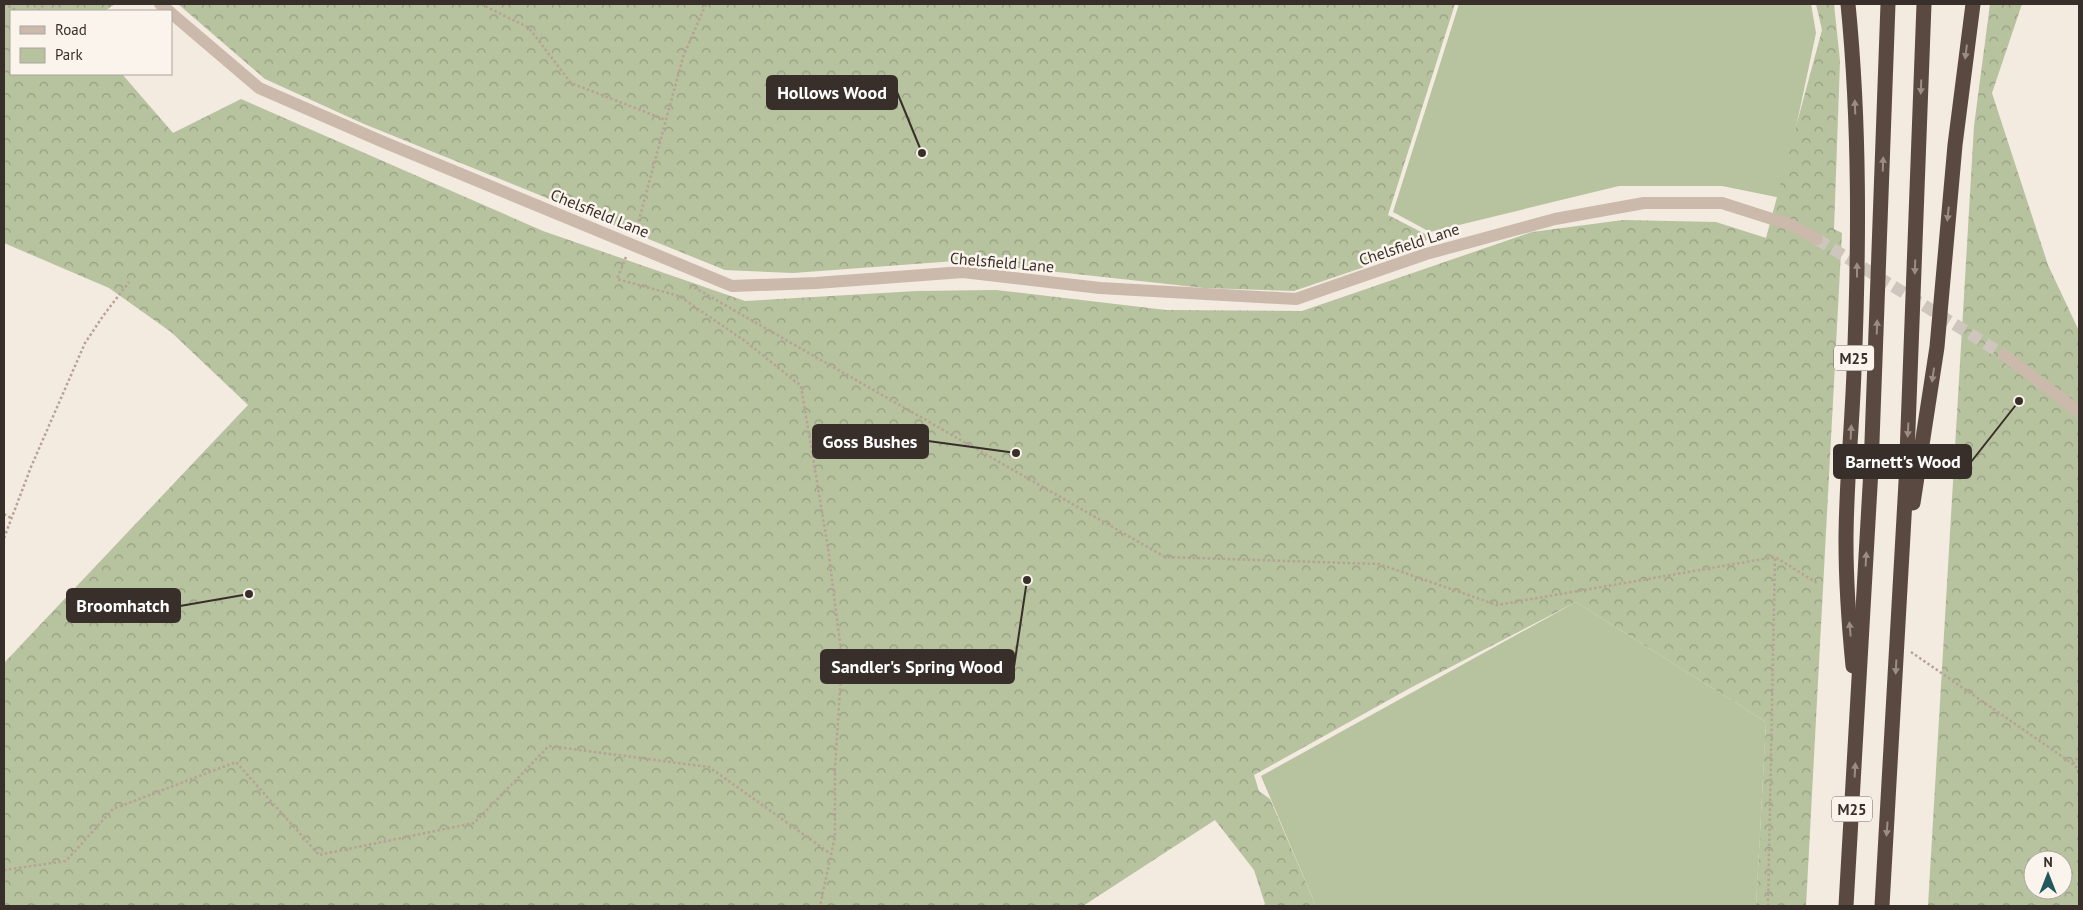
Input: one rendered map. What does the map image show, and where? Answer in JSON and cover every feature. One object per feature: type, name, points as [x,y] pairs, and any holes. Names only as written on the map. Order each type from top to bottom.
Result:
[{"type":"highway","name":"M25","points":[[1848,4],[1855,102],[1857,279],[1846,566],[1847,602],[1858,713]]},
{"type":"highway","name":"M25","points":[[1846,906],[1858,713],[1874,390],[1888,4]]},
{"type":"highway","name":"M25","points":[[1882,906],[1902,566],[1924,4]]},
{"type":"highway","name":"M25","points":[[1902,566],[1937,347],[1955,145],[1973,4]]},
{"type":"street","name":"Chelsfield Lane","points":[[172,14],[259,88],[381,141],[732,286],[816,283],[963,272],[1100,288],[1296,299],[1426,254],[1555,219],[1644,203],[1722,203],[1791,225],[1817,239]]},
{"type":"street","points":[[2004,355],[2079,412]]},
{"type":"path","points":[[4,4],[16,10]]},
{"type":"path","points":[[481,4],[529,28],[571,83],[666,120]]},
{"type":"path","points":[[706,4],[682,57],[633,244],[617,279],[679,296],[745,341],[800,386],[828,548],[842,659],[835,766],[835,836],[820,906]]},
{"type":"path","points":[[4,538],[31,467],[85,342],[102,316],[129,282]]},
{"type":"path","points":[[690,285],[1164,557],[1380,564],[1498,605],[1775,557],[1817,583]]},
{"type":"path","points":[[4,514],[11,518]]},
{"type":"path","points":[[1768,906],[1775,557]]},
{"type":"path","points":[[1904,646],[2079,770]]},
{"type":"path","points":[[4,870],[66,861],[113,809],[236,762],[319,855],[474,823],[549,746],[709,767],[831,854]]},
{"type":"path","points":[[2073,764],[2079,756]]},
{"type":"green space","points":[[4,4],[115,4],[106,10],[10,10],[10,75],[123,75],[173,133],[241,99],[543,231],[745,301],[917,291],[996,290],[1166,310],[1302,311],[1532,232],[1623,220],[1716,222],[1766,238],[1822,30],[1816,4],[1834,4],[1840,61],[1834,229],[1842,233],[1806,906],[1756,906],[1766,722],[1576,602],[1412,687],[1254,775],[1259,791],[1270,799],[1316,906],[1263,906],[1265,904],[1254,870],[1215,820],[1083,906],[4,906],[4,663],[248,405],[171,332],[109,288],[4,243]]},
{"type":"green space","points":[[178,4],[1455,4],[1388,215],[1431,237],[1411,251],[1294,291],[1204,288],[955,261],[793,273],[725,270],[364,124],[265,79]]},
{"type":"green space","points":[[1459,4],[1811,4],[1816,33],[1781,198],[1722,186],[1619,186],[1430,232],[1393,212]]},
{"type":"green space","points":[[1990,4],[2022,4],[1992,93],[2048,265],[2079,331],[2079,906],[1928,906],[1974,126]]},
{"type":"green space","points":[[1576,602],[1766,722],[1756,906],[1316,906],[1261,776]]},
{"type":"tunnel","points":[[1817,239],[2004,355]]},
{"type":"place","name":"Hollows Wood","points":[[922,153]]},
{"type":"place","name":"Barnett's Wood","points":[[2019,401]]},
{"type":"place","name":"Goss Bushes","points":[[1016,453]]},
{"type":"place","name":"Sandler's Spring Wood","points":[[1027,580]]},
{"type":"place","name":"Broomhatch","points":[[249,594]]}]
